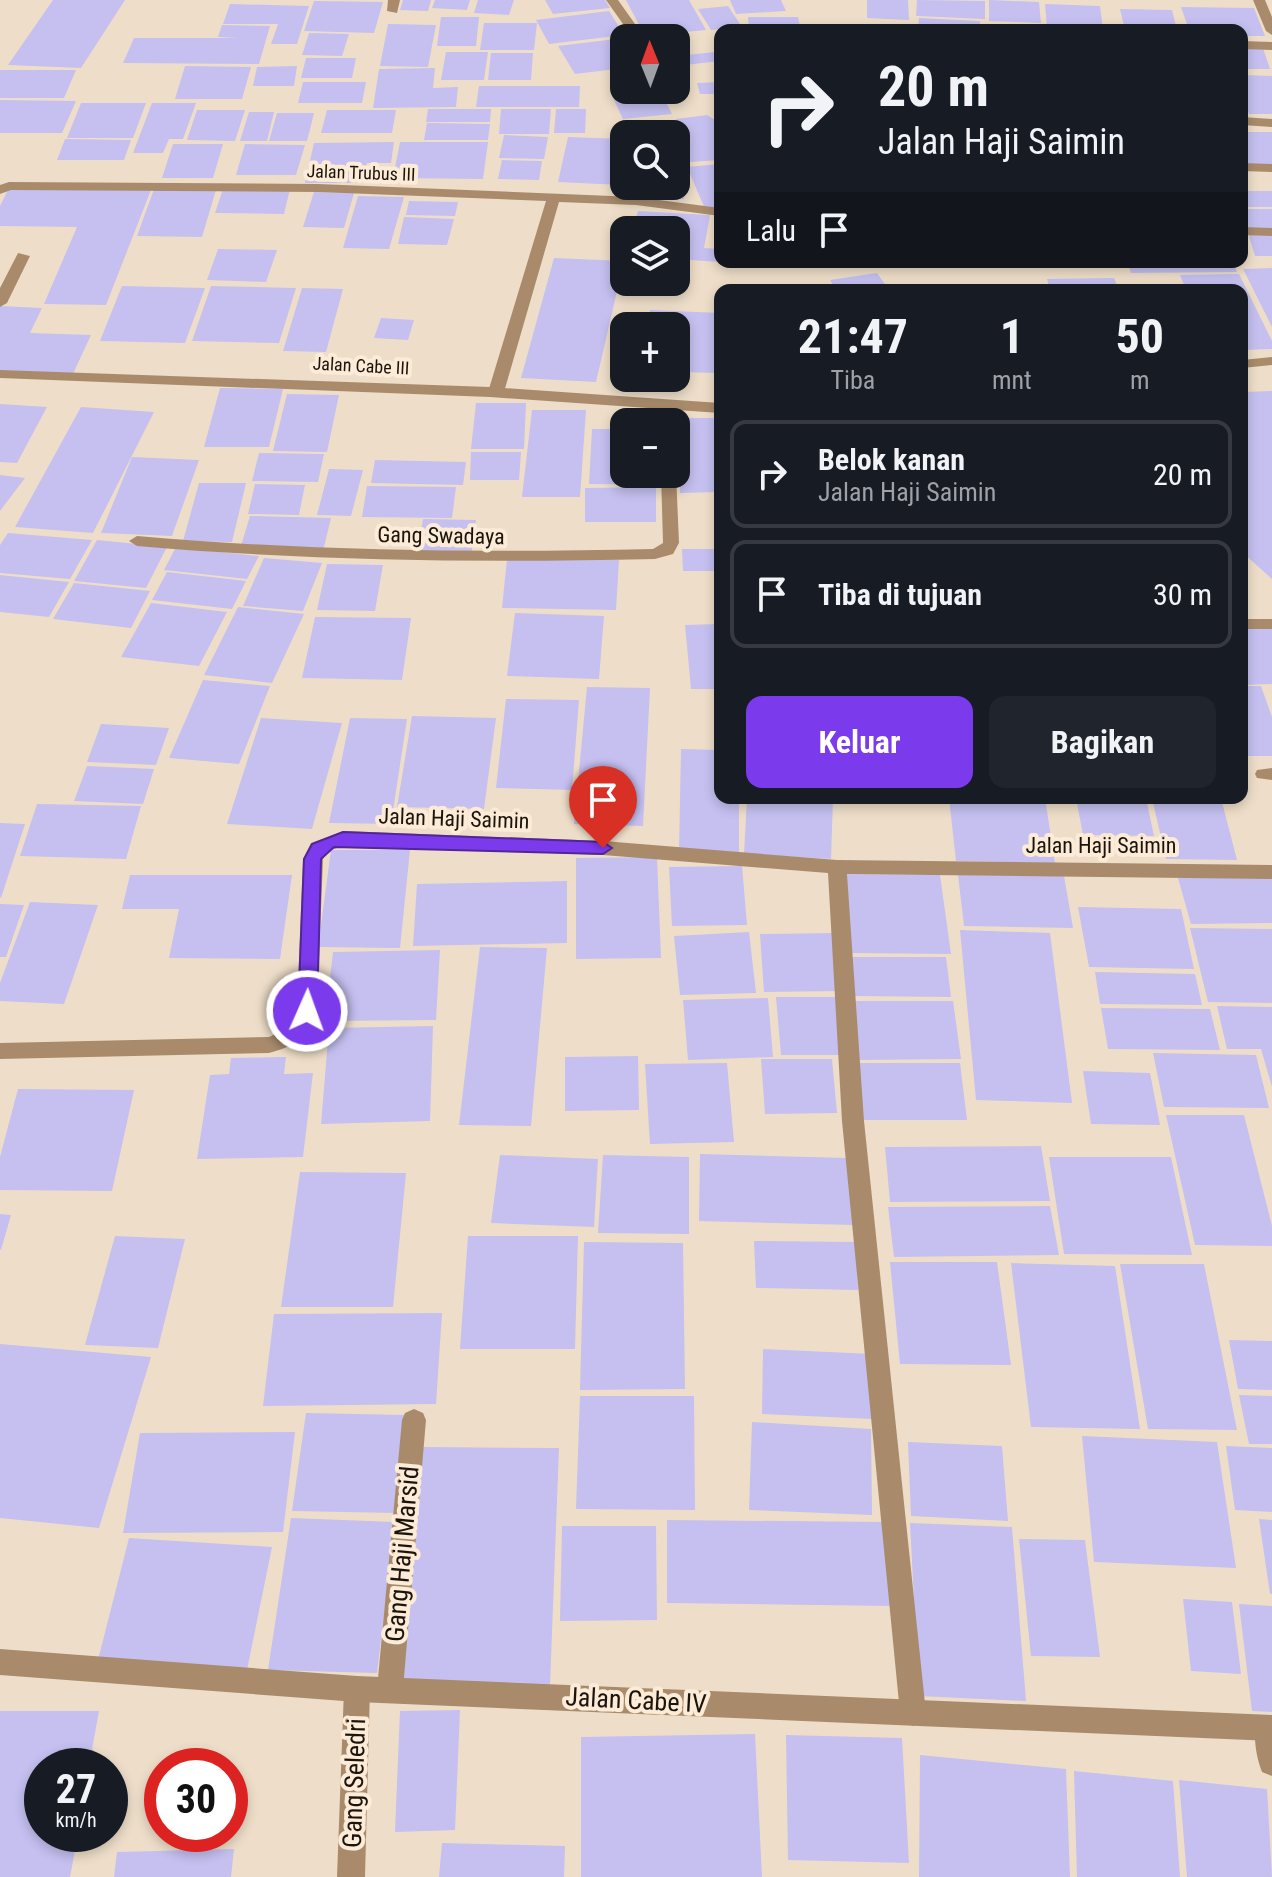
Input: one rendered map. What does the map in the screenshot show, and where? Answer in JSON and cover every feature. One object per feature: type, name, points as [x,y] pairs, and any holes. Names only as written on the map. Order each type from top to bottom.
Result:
[{"type":"street","points":[[612,0],[629,24]]},
{"type":"street","points":[[1259,0],[1272,31]]},
{"type":"street","points":[[1248,45],[1272,46]]},
{"type":"street","points":[[1248,121],[1272,123]]},
{"type":"street","points":[[1248,167],[1272,168]]},
{"type":"street","name":"Jalan Trubus III","points":[[0,190],[9,186],[318,188],[636,201],[714,211]]},
{"type":"street","points":[[496,392],[553,200]]},
{"type":"street","points":[[1248,231],[1272,232]]},
{"type":"street","points":[[0,303],[23,256]]},
{"type":"street","points":[[1248,363],[1272,361]]},
{"type":"street","name":"Jalan Cabe III","points":[[0,374],[221,379],[496,392],[615,408]]},
{"type":"street","name":"Jalan Cabe III","points":[[690,412],[714,409]]},
{"type":"street","name":"Gang Swadaya","points":[[137,541],[239,551],[456,558],[655,554],[667,550],[671,543],[669,488]]},
{"type":"street","points":[[1248,624],[1272,624]]},
{"type":"street","name":"Jalan Haji Saimin","points":[[0,1051],[269,1045],[290,1039],[304,1026],[307,1011],[313,859],[318,848],[343,838],[603,848],[837,867],[1272,872]]},
{"type":"street","points":[[837,867],[855,1137],[913,1713]]},
{"type":"street","name":"Gang Haji Marsid","points":[[390,1689],[414,1420]]},
{"type":"street","name":"Jalan Cabe IV","points":[[0,1662],[357,1689],[1270,1728]]},
{"type":"street","name":"Gang Seledri","points":[[351,1877],[357,1689]]},
{"type":"street","points":[[1270,1728],[1272,1763]]},
{"type":"building","points":[[53,0],[125,0],[81,68],[8,65]]},
{"type":"building","points":[[403,0],[431,0],[428,11],[400,10]]},
{"type":"building","points":[[435,0],[470,0],[467,10],[432,8]]},
{"type":"building","points":[[478,0],[514,0],[509,15],[474,13]]},
{"type":"building","points":[[545,0],[605,0],[610,8],[553,14]]},
{"type":"building","points":[[626,0],[689,0],[706,30],[690,32],[690,24],[639,24]]},
{"type":"building","points":[[730,0],[781,0],[786,11],[736,14]]},
{"type":"building","points":[[867,0],[908,0],[909,20],[867,18]]},
{"type":"building","points":[[917,0],[985,1],[985,19],[916,16]]},
{"type":"building","points":[[989,0],[1039,2],[1041,23],[989,21]]},
{"type":"building","points":[[314,1],[383,2],[374,33],[304,31]]},
{"type":"building","points":[[230,4],[309,6],[297,44],[271,44],[278,24],[223,24]]},
{"type":"building","points":[[1045,4],[1100,6],[1102,24],[1047,24]]},
{"type":"building","points":[[728,6],[740,24],[714,24],[714,30],[711,30],[698,9]]},
{"type":"building","points":[[1181,7],[1254,8],[1265,36],[1248,36],[1248,24],[1187,24]]},
{"type":"building","points":[[1120,9],[1172,10],[1176,24],[1124,24]]},
{"type":"building","points":[[609,11],[617,24],[610,24],[610,37],[549,44],[536,20]]},
{"type":"building","points":[[441,17],[479,17],[476,46],[437,46]]},
{"type":"building","points":[[748,17],[798,17],[800,24],[749,24]]},
{"type":"building","points":[[919,18],[980,21],[980,24],[918,24]]},
{"type":"building","points":[[484,23],[537,23],[534,50],[480,50]]},
{"type":"building","points":[[388,24],[436,25],[428,67],[380,66]]},
{"type":"building","points":[[222,25],[270,26],[259,64],[123,63],[134,38],[238,38],[218,37]]},
{"type":"building","points":[[309,33],[349,34],[342,56],[302,55]]},
{"type":"building","points":[[610,40],[610,70],[575,74],[558,46]]},
{"type":"building","points":[[1248,47],[1263,48],[1270,69],[1248,69]]},
{"type":"building","points":[[446,52],[488,52],[484,80],[441,80]]},
{"type":"building","points":[[714,52],[714,62],[690,64],[690,55]]},
{"type":"building","points":[[491,53],[533,53],[531,80],[488,80]]},
{"type":"building","points":[[306,58],[356,58],[352,78],[301,78]]},
{"type":"building","points":[[185,66],[251,67],[242,99],[175,99]]},
{"type":"building","points":[[297,66],[294,86],[253,86],[257,67]]},
{"type":"building","points":[[435,68],[433,88],[458,87],[456,107],[373,108],[379,69]]},
{"type":"building","points":[[0,70],[76,70],[64,98],[0,98]]},
{"type":"building","points":[[1248,75],[1272,76],[1272,114],[1249,114]]},
{"type":"building","points":[[303,82],[366,82],[362,103],[298,103]]},
{"type":"building","points":[[714,82],[714,94],[700,94],[697,83]]},
{"type":"building","points":[[479,86],[580,86],[579,107],[476,107]]},
{"type":"building","points":[[0,100],[76,101],[62,133],[0,133]]},
{"type":"building","points":[[81,103],[146,103],[133,138],[67,138]]},
{"type":"building","points":[[152,103],[196,103],[183,139],[169,139],[163,153],[133,153]]},
{"type":"building","points":[[616,104],[667,104],[672,114],[623,119]]},
{"type":"building","points":[[428,109],[491,109],[490,122],[426,122]]},
{"type":"building","points":[[501,109],[551,109],[549,134],[499,134]]},
{"type":"building","points":[[556,109],[586,109],[585,133],[554,133]]},
{"type":"building","points":[[197,110],[245,110],[235,141],[187,140]]},
{"type":"building","points":[[327,110],[396,110],[392,133],[321,133]]},
{"type":"building","points":[[249,112],[274,112],[267,141],[240,141]]},
{"type":"building","points":[[277,113],[314,113],[307,141],[269,141]]},
{"type":"building","points":[[707,115],[714,119],[714,160],[690,162],[690,120],[676,120]]},
{"type":"building","points":[[427,123],[490,124],[488,140],[424,140]]},
{"type":"building","points":[[1248,132],[1272,132],[1272,165],[1248,165]]},
{"type":"building","points":[[504,135],[548,137],[544,159],[499,158]]},
{"type":"building","points":[[568,137],[610,138],[610,184],[558,182]]},
{"type":"building","points":[[65,139],[131,140],[124,160],[57,160]]},
{"type":"building","points":[[394,142],[391,163],[367,163],[363,183],[305,183],[314,143]]},
{"type":"building","points":[[400,142],[488,142],[483,179],[393,178]]},
{"type":"building","points":[[173,144],[223,144],[213,178],[162,178]]},
{"type":"building","points":[[245,144],[305,145],[296,175],[236,175]]},
{"type":"building","points":[[502,160],[542,161],[539,180],[498,179]]},
{"type":"building","points":[[714,165],[714,210],[706,211],[690,174],[690,167]]},
{"type":"building","points":[[9,188],[151,190],[106,305],[44,304],[77,227],[0,226],[0,206]]},
{"type":"building","points":[[154,189],[216,190],[202,237],[137,236]]},
{"type":"building","points":[[223,189],[290,189],[284,214],[215,213]]},
{"type":"building","points":[[1248,191],[1272,191],[1272,207],[1248,207]]},
{"type":"building","points":[[314,192],[354,193],[344,228],[303,227]]},
{"type":"building","points":[[358,196],[404,197],[389,249],[343,248]]},
{"type":"building","points":[[409,201],[458,202],[455,216],[406,215]]},
{"type":"building","points":[[1248,209],[1272,209],[1272,230],[1248,230]]},
{"type":"building","points":[[638,211],[710,215],[704,248],[714,249],[714,262],[690,260],[690,216],[637,216]]},
{"type":"building","points":[[404,217],[454,219],[447,245],[398,244]]},
{"type":"building","points":[[1248,233],[1272,233],[1272,256],[1255,256]]},
{"type":"building","points":[[218,249],[277,250],[266,282],[207,280]]},
{"type":"building","points":[[554,258],[610,260],[610,296],[616,296],[596,382],[521,378]]},
{"type":"building","points":[[1129,268],[1235,268],[1237,272],[1131,273]]},
{"type":"building","points":[[1272,268],[1272,327],[1243,269]]},
{"type":"building","points":[[877,273],[885,284],[832,284],[830,280]]},
{"type":"building","points":[[1239,274],[1244,284],[1184,284],[1180,275]]},
{"type":"building","points":[[1114,278],[1116,284],[1048,284],[1047,279]]},
{"type":"building","points":[[122,286],[205,288],[185,343],[100,341]]},
{"type":"building","points":[[211,286],[296,288],[279,343],[192,341]]},
{"type":"building","points":[[302,288],[343,289],[326,352],[283,351]]},
{"type":"building","points":[[1248,292],[1272,341],[1272,349],[1248,350]]},
{"type":"building","points":[[0,306],[42,308],[30,333],[91,335],[72,376],[0,373]]},
{"type":"building","points":[[650,310],[714,313],[714,373],[690,372],[690,312]]},
{"type":"building","points":[[381,318],[414,320],[408,340],[374,338]]},
{"type":"building","points":[[220,388],[283,389],[269,447],[204,447]]},
{"type":"building","points":[[1272,391],[1272,579],[1248,557],[1248,392]]},
{"type":"building","points":[[287,394],[339,395],[327,452],[273,451]]},
{"type":"building","points":[[476,403],[526,403],[524,449],[471,449]]},
{"type":"building","points":[[0,404],[47,407],[17,463],[0,462]]},
{"type":"building","points":[[81,407],[154,412],[93,533],[15,527]]},
{"type":"building","points":[[532,410],[586,410],[580,497],[522,497]]},
{"type":"building","points":[[690,418],[714,418],[714,492],[680,493],[680,488],[690,488]]},
{"type":"building","points":[[592,429],[610,429],[610,484],[589,484]]},
{"type":"building","points":[[471,452],[521,452],[519,480],[470,480]]},
{"type":"building","points":[[259,453],[324,454],[318,482],[252,481]]},
{"type":"building","points":[[132,457],[199,460],[172,536],[101,533]]},
{"type":"building","points":[[375,460],[466,462],[463,485],[371,483]]},
{"type":"building","points":[[329,469],[363,470],[351,516],[317,515]]},
{"type":"building","points":[[0,475],[25,478],[0,511]]},
{"type":"building","points":[[199,483],[246,483],[232,542],[183,541]]},
{"type":"building","points":[[255,484],[305,485],[299,515],[248,514]]},
{"type":"building","points":[[367,486],[456,487],[452,518],[362,517]]},
{"type":"building","points":[[585,488],[656,488],[656,522],[585,522]]},
{"type":"building","points":[[250,516],[331,518],[323,551],[240,549]]},
{"type":"building","points":[[423,519],[476,520],[471,557],[417,557]]},
{"type":"building","points":[[8,533],[92,540],[70,579],[0,573],[0,545]]},
{"type":"building","points":[[97,540],[167,547],[146,588],[74,581]]},
{"type":"building","points":[[176,547],[259,556],[247,579],[164,570]]},
{"type":"building","points":[[682,549],[714,549],[714,571],[683,571]]},
{"type":"building","points":[[264,558],[322,563],[303,611],[243,606]]},
{"type":"building","points":[[507,559],[619,560],[616,610],[502,608]]},
{"type":"building","points":[[327,564],[383,565],[375,611],[317,610]]},
{"type":"building","points":[[167,572],[246,581],[232,609],[152,600]]},
{"type":"building","points":[[0,575],[69,582],[49,617],[0,612]]},
{"type":"building","points":[[74,583],[150,591],[131,628],[53,619]]},
{"type":"building","points":[[151,603],[227,612],[199,666],[121,657]]},
{"type":"building","points":[[238,607],[304,614],[272,683],[204,675]]},
{"type":"building","points":[[515,613],[604,616],[599,679],[507,676]]},
{"type":"building","points":[[315,617],[411,618],[402,680],[302,678]]},
{"type":"building","points":[[714,624],[714,689],[691,689],[685,625]]},
{"type":"building","points":[[1272,628],[1272,684],[1248,685],[1248,629]]},
{"type":"building","points":[[203,680],[270,686],[239,764],[169,758]]},
{"type":"building","points":[[1248,686],[1261,686],[1272,717],[1272,756],[1248,756]]},
{"type":"building","points":[[587,687],[650,688],[643,826],[574,824]]},
{"type":"building","points":[[506,699],[579,700],[572,790],[496,788]]},
{"type":"building","points":[[412,716],[496,718],[484,809],[397,807]]},
{"type":"building","points":[[261,718],[342,723],[312,829],[227,824]]},
{"type":"building","points":[[350,718],[407,719],[391,824],[329,823]]},
{"type":"building","points":[[101,724],[169,728],[156,765],[87,762]]},
{"type":"building","points":[[681,749],[714,750],[714,804],[739,804],[739,852],[679,851]]},
{"type":"building","points":[[87,766],[154,769],[143,804],[74,801]]},
{"type":"building","points":[[37,804],[141,806],[126,859],[20,856]]},
{"type":"building","points":[[747,804],[833,804],[831,859],[744,854]]},
{"type":"building","points":[[950,804],[1046,804],[1055,863],[956,861]]},
{"type":"building","points":[[1077,804],[1147,804],[1154,836],[1083,835]]},
{"type":"building","points":[[1153,804],[1223,804],[1237,860],[1166,859]]},
{"type":"building","points":[[0,823],[25,824],[1,898],[0,897]]},
{"type":"building","points":[[331,850],[410,850],[400,948],[318,947]]},
{"type":"building","points":[[657,857],[661,958],[576,959],[576,858]]},
{"type":"building","points":[[742,866],[747,925],[672,926],[669,867]]},
{"type":"building","points":[[843,874],[940,875],[951,954],[849,953]]},
{"type":"building","points":[[130,875],[292,875],[280,959],[169,958],[179,909],[122,909]]},
{"type":"building","points":[[958,875],[1064,876],[1073,928],[964,926]]},
{"type":"building","points":[[1272,877],[1272,923],[1191,924],[1178,878]]},
{"type":"building","points":[[567,881],[567,943],[413,946],[417,884]]},
{"type":"building","points":[[30,902],[98,905],[64,1004],[0,1001],[0,983]]},
{"type":"building","points":[[0,904],[24,905],[6,957],[0,957]]},
{"type":"building","points":[[1078,907],[1181,909],[1194,969],[1089,967]]},
{"type":"building","points":[[1190,928],[1272,929],[1272,1003],[1208,1002]]},
{"type":"building","points":[[960,930],[1050,933],[1072,1103],[976,1100]]},
{"type":"building","points":[[749,932],[756,993],[680,995],[674,936]]},
{"type":"building","points":[[836,933],[841,991],[764,992],[760,934]]},
{"type":"building","points":[[480,947],[547,948],[531,1126],[459,1125]]},
{"type":"building","points":[[440,950],[436,1020],[325,1021],[333,952]]},
{"type":"building","points":[[848,957],[946,957],[951,997],[852,996]]},
{"type":"building","points":[[1095,972],[1195,974],[1202,1005],[1100,1004]]},
{"type":"building","points":[[776,997],[841,997],[846,1055],[781,1055]]},
{"type":"building","points":[[768,998],[773,1057],[688,1060],[683,1000]]},
{"type":"building","points":[[849,1001],[953,1001],[961,1059],[856,1060]]},
{"type":"building","points":[[1217,1006],[1272,1007],[1272,1087],[1261,1049],[1227,1049]]},
{"type":"building","points":[[1101,1008],[1210,1009],[1220,1050],[1108,1049]]},
{"type":"building","points":[[433,1026],[430,1121],[321,1124],[329,1028]]},
{"type":"building","points":[[1153,1053],[1256,1055],[1269,1108],[1164,1107]]},
{"type":"building","points":[[638,1056],[639,1110],[565,1111],[565,1057]]},
{"type":"building","points":[[286,1057],[284,1074],[313,1073],[303,1157],[197,1159],[210,1075],[229,1074],[231,1058]]},
{"type":"building","points":[[761,1059],[832,1059],[837,1113],[765,1114]]},
{"type":"building","points":[[727,1063],[734,1142],[650,1144],[645,1064]]},
{"type":"building","points":[[854,1063],[960,1063],[967,1120],[860,1120]]},
{"type":"building","points":[[1083,1071],[1150,1073],[1160,1125],[1091,1124]]},
{"type":"building","points":[[18,1089],[134,1090],[112,1191],[0,1190],[0,1157]]},
{"type":"building","points":[[1166,1115],[1244,1115],[1272,1226],[1272,1246],[1195,1245]]},
{"type":"building","points":[[1041,1146],[1050,1201],[890,1202],[885,1147]]},
{"type":"building","points":[[700,1154],[849,1158],[853,1225],[699,1221]]},
{"type":"building","points":[[500,1155],[598,1159],[594,1227],[491,1223]]},
{"type":"building","points":[[603,1155],[689,1157],[689,1234],[598,1233]]},
{"type":"building","points":[[1049,1157],[1171,1157],[1192,1255],[1064,1254]]},
{"type":"building","points":[[300,1172],[406,1173],[393,1307],[281,1307]]},
{"type":"building","points":[[1050,1206],[1059,1255],[894,1257],[888,1207]]},
{"type":"building","points":[[0,1214],[11,1215],[1,1250],[0,1249]]},
{"type":"building","points":[[115,1236],[185,1239],[158,1348],[85,1345]]},
{"type":"building","points":[[468,1236],[578,1236],[575,1349],[460,1349]]},
{"type":"building","points":[[754,1241],[856,1242],[858,1290],[756,1288]]},
{"type":"building","points":[[584,1242],[683,1243],[685,1389],[580,1390]]},
{"type":"building","points":[[890,1262],[997,1262],[1011,1365],[900,1364]]},
{"type":"building","points":[[1011,1263],[1115,1266],[1140,1429],[1031,1427]]},
{"type":"building","points":[[1120,1264],[1204,1264],[1237,1430],[1148,1429]]},
{"type":"building","points":[[442,1313],[436,1404],[263,1406],[274,1314]]},
{"type":"building","points":[[1229,1340],[1272,1341],[1272,1390],[1238,1389]]},
{"type":"building","points":[[0,1344],[151,1357],[99,1528],[0,1518]]},
{"type":"building","points":[[763,1349],[873,1354],[873,1419],[762,1414]]},
{"type":"building","points":[[1239,1395],[1272,1396],[1272,1444],[1249,1444]]},
{"type":"building","points":[[580,1396],[694,1396],[695,1510],[576,1509]]},
{"type":"building","points":[[306,1413],[406,1415],[396,1513],[292,1511]]},
{"type":"building","points":[[752,1422],[871,1429],[872,1515],[749,1510]]},
{"type":"building","points":[[295,1432],[283,1532],[123,1533],[140,1433]]},
{"type":"building","points":[[1082,1436],[1217,1442],[1236,1568],[1094,1562]]},
{"type":"building","points":[[908,1442],[1002,1446],[1008,1521],[911,1516]]},
{"type":"building","points":[[1226,1446],[1272,1448],[1272,1512],[1235,1510]]},
{"type":"building","points":[[423,1447],[559,1448],[550,1685],[402,1685]]},
{"type":"building","points":[[291,1518],[395,1522],[377,1673],[268,1670]]},
{"type":"building","points":[[1259,1519],[1272,1520],[1272,1594],[1270,1594]]},
{"type":"building","points":[[667,1520],[886,1522],[892,1606],[667,1603]]},
{"type":"building","points":[[910,1523],[1012,1527],[1026,1701],[919,1696]]},
{"type":"building","points":[[562,1526],[656,1526],[657,1620],[560,1621]]},
{"type":"building","points":[[129,1538],[272,1547],[247,1670],[98,1660]]},
{"type":"building","points":[[1019,1539],[1085,1540],[1100,1657],[1031,1656]]},
{"type":"building","points":[[1183,1599],[1232,1602],[1241,1674],[1191,1671]]},
{"type":"building","points":[[1239,1604],[1272,1606],[1272,1712],[1252,1711]]},
{"type":"building","points":[[460,1710],[455,1830],[395,1832],[400,1711]]},
{"type":"building","points":[[0,1711],[99,1711],[92,1748],[24,1748],[24,1852],[75,1852],[70,1877],[0,1877]]},
{"type":"building","points":[[755,1734],[762,1877],[581,1877],[581,1737]]},
{"type":"building","points":[[786,1735],[902,1738],[909,1863],[788,1860]]},
{"type":"building","points":[[920,1755],[1066,1769],[1070,1877],[919,1877]]},
{"type":"building","points":[[1074,1771],[1173,1781],[1180,1877],[1077,1877]]},
{"type":"building","points":[[1179,1780],[1267,1789],[1272,1877],[1187,1877]]},
{"type":"building","points":[[442,1843],[565,1846],[564,1877],[439,1877]]},
{"type":"building","points":[[117,1852],[234,1852],[231,1877],[114,1877]]},
{"type":"route","points":[[307,1011],[313,859],[318,848],[328,842],[343,838],[603,848]]}]
